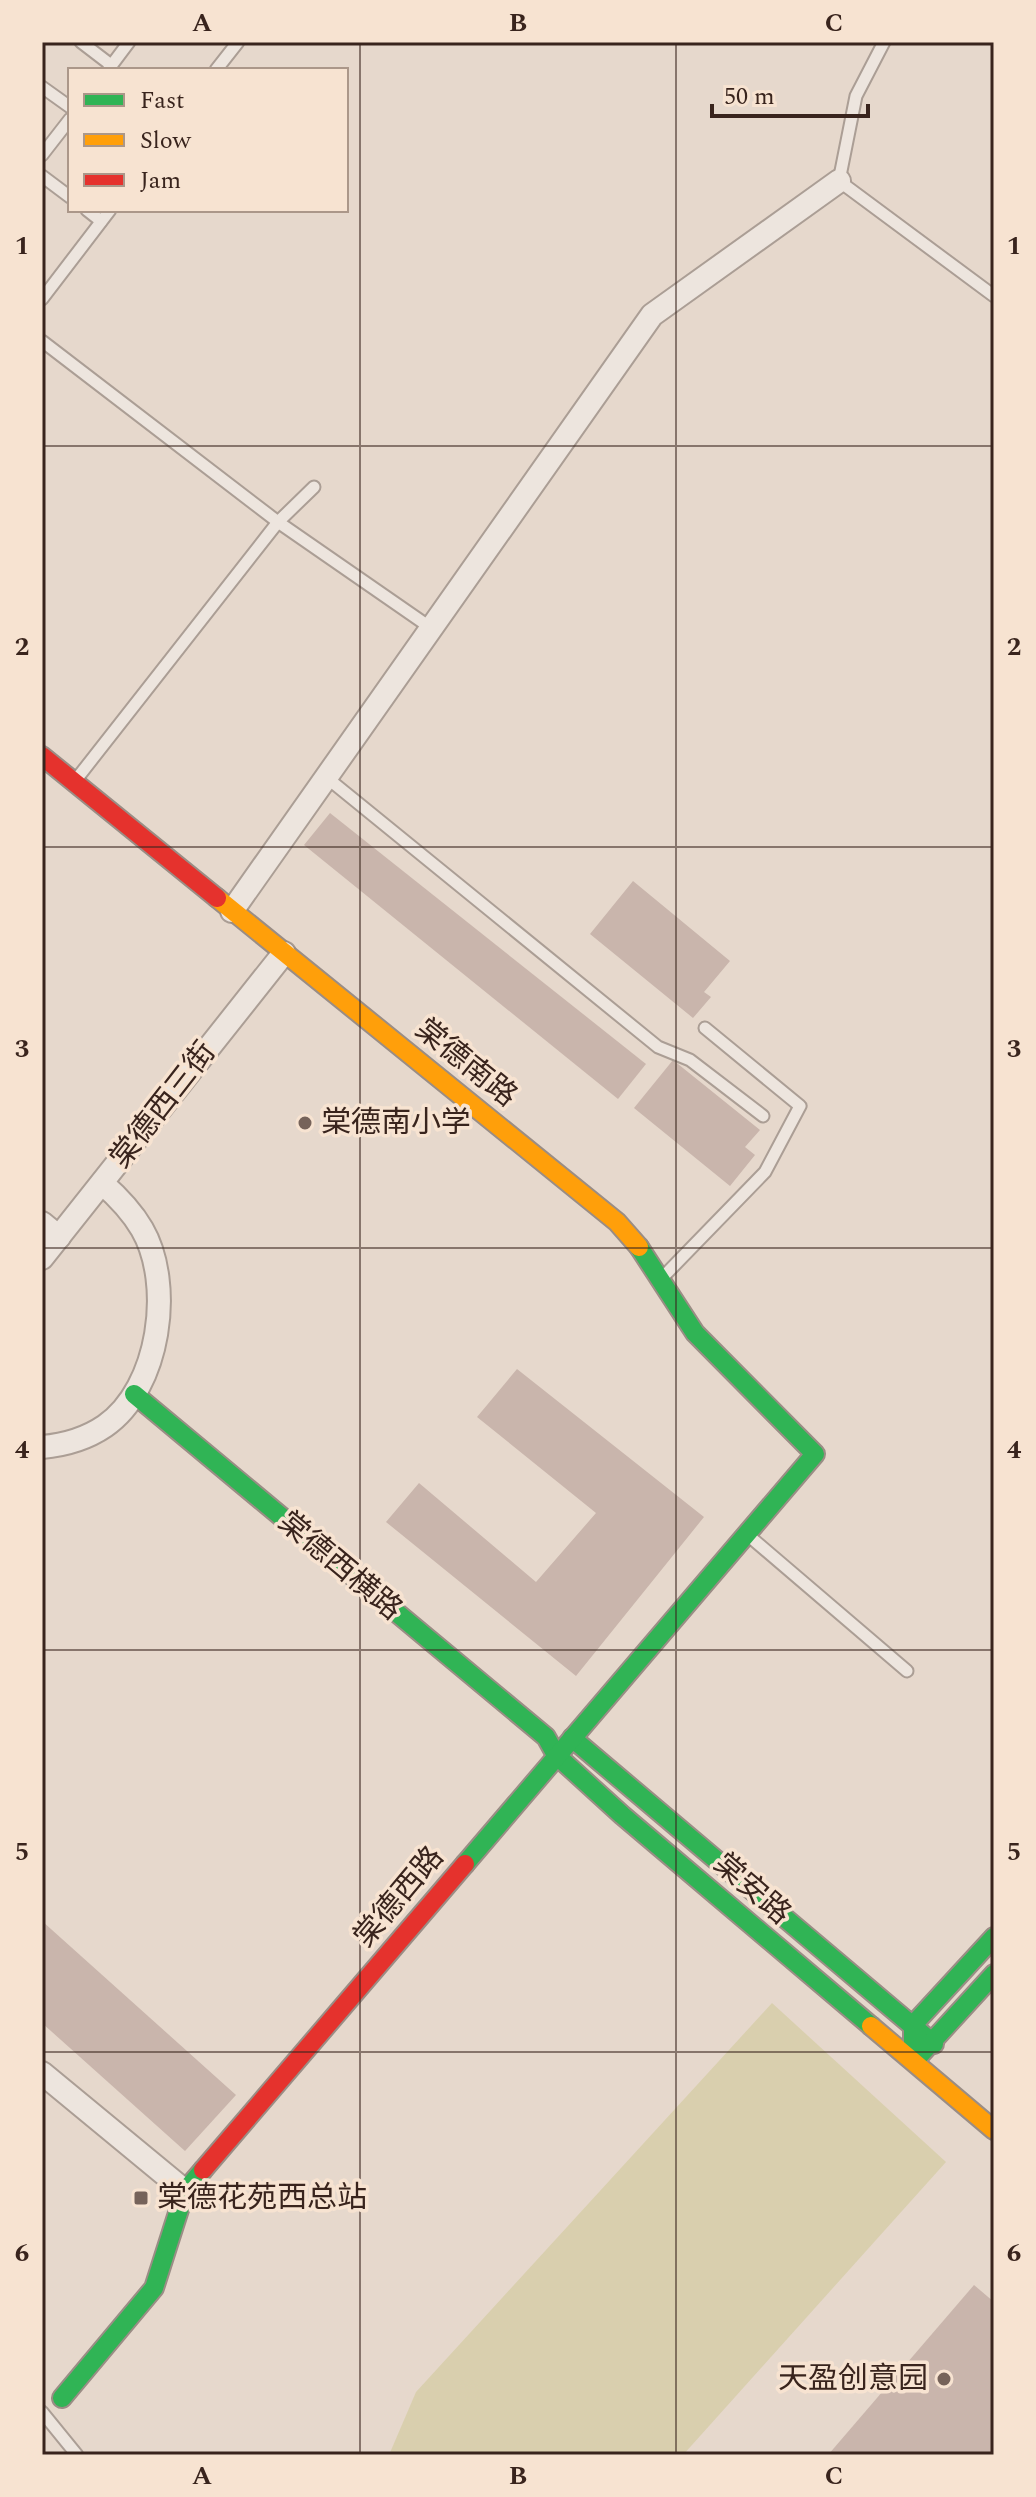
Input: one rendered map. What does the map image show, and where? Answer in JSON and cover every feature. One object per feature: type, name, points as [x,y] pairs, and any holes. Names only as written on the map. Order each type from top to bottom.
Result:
[{"type":"street","points":[[232,911],[652,315],[839,181]]},
{"type":"street","name":"棠德南路","points":[[42,756],[617,1222],[662,1278],[701,1339],[815,1454],[747,1534]]},
{"type":"street","name":"棠德西三街","points":[[42,1258],[50,1230],[102,1183],[284,953]]},
{"type":"street","points":[[42,1447],[64,1445],[98,1430],[120,1413],[134,1394],[145,1370],[156,1323],[159,1294],[155,1263],[144,1231],[124,1201],[102,1183]]},
{"type":"street","name":"棠德西横路","points":[[134,1394],[551,1746]]},
{"type":"street","points":[[551,1746],[572,1738],[747,1534]]},
{"type":"street","name":"棠安路","points":[[572,1738],[934,2044]]},
{"type":"street","name":"棠安路","points":[[551,1746],[912,2063],[994,2130]]},
{"type":"street","name":"棠德西路","points":[[62,2398],[154,2288],[185,2191],[551,1746]]},
{"type":"street","points":[[912,2063],[913,2025],[994,1937]]},
{"type":"street","points":[[912,2063],[934,2044],[994,1974]]},
{"type":"street","points":[[42,2073],[185,2191]]},
{"type":"lane","points":[[81,42],[109,68],[129,42]]},
{"type":"lane","points":[[218,68],[238,42]]},
{"type":"lane","points":[[884,42],[856,96],[839,181],[994,296]]},
{"type":"lane","points":[[42,87],[68,106]]},
{"type":"lane","points":[[42,155],[68,122]]},
{"type":"lane","points":[[42,176],[68,196]]},
{"type":"lane","points":[[90,212],[101,221]]},
{"type":"lane","points":[[42,299],[108,212]]},
{"type":"lane","points":[[42,341],[278,522],[431,628]]},
{"type":"lane","points":[[74,782],[278,522],[314,487]]},
{"type":"lane","points":[[326,777],[658,1047],[690,1060],[763,1116]]},
{"type":"lane","points":[[662,1278],[765,1172],[800,1106],[705,1028]]},
{"type":"lane","points":[[747,1534],[907,1671]]},
{"type":"lane","points":[[42,2412],[77,2455]]},
{"type":"shaded area","points":[[772,2003],[946,2162],[683,2455],[389,2455],[416,2392]]},
{"type":"building","points":[[330,813],[646,1064],[618,1099],[304,845]]},
{"type":"building","points":[[633,881],[730,961],[704,992],[711,997],[693,1018],[590,934]]},
{"type":"building","points":[[673,1060],[760,1130],[745,1147],[755,1155],[730,1186],[634,1108]]},
{"type":"building","points":[[517,1369],[704,1517],[576,1676],[386,1522],[419,1483],[536,1582],[596,1513],[477,1417]]},
{"type":"building","points":[[42,1921],[236,2095],[185,2151],[42,2023]]},
{"type":"building","name":"天盈创意园","points":[[974,2285],[994,2302],[994,2455],[828,2455]]},
{"type":"traffic: fast","points":[[465,1864],[815,1454],[695,1333],[639,1247]]},
{"type":"traffic: fast","points":[[134,1394],[546,1737],[556,1755],[622,1815],[871,2026]]},
{"type":"traffic: fast","points":[[572,1738],[934,2044]]},
{"type":"traffic: fast","points":[[913,2045],[913,2025],[994,1937]]},
{"type":"traffic: fast","points":[[919,2056],[994,1974]]},
{"type":"traffic: fast","points":[[62,2398],[154,2288],[185,2191],[203,2170]]},
{"type":"traffic: slow","points":[[217,898],[617,1222],[639,1247]]},
{"type":"traffic: slow","points":[[871,2026],[994,2130]]},
{"type":"traffic: jam","points":[[42,756],[217,898]]},
{"type":"traffic: jam","points":[[203,2170],[465,1864]]},
{"type":"place","name":"棠德南小学","points":[[305,1123]]},
{"type":"place","name":"棠德花苑西总站","points":[[141,2198]]},
{"type":"place","name":"天盈创意园","points":[[944,2379]]}]
